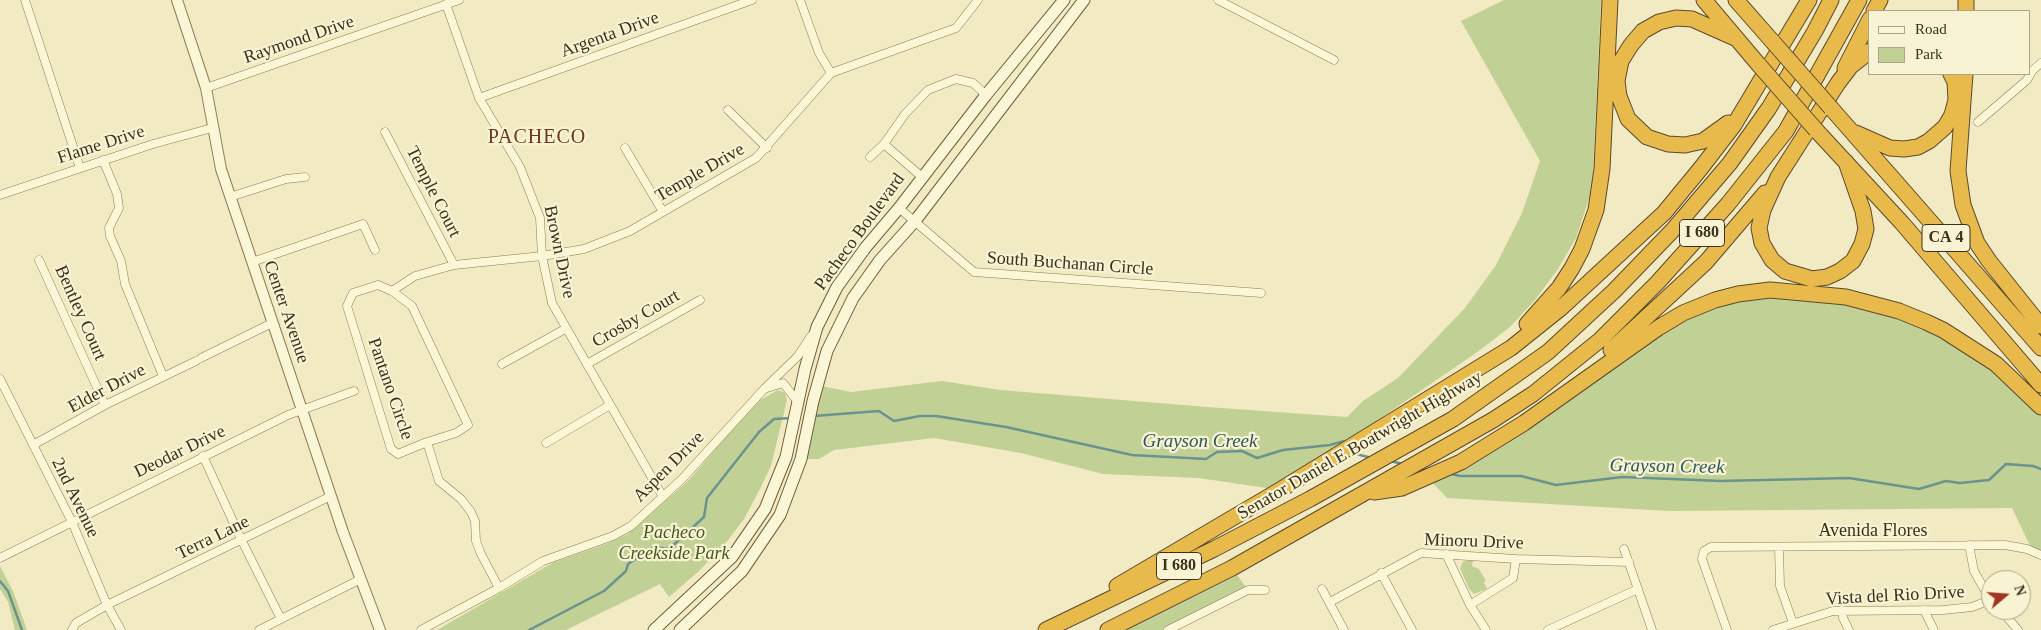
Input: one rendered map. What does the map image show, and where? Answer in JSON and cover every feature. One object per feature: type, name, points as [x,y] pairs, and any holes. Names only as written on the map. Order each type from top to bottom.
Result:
[{"type":"highway","points":[[1468,374],[1518,333],[1541,311],[1572,268],[1587,236],[1600,190],[1602,170],[1610,0]]},
{"type":"highway","name":"CA 4","points":[[1704,0],[1816,130],[1902,223],[2041,386]]},
{"type":"highway","points":[[1061,622],[1149,566],[1280,490],[1511,348],[1561,308],[1664,213],[1707,161],[1734,125],[1809,0]]},
{"type":"highway","name":"Senator Daniel E Boatwright Highway","points":[[1046,630],[1214,549],[1310,499],[1453,419],[1548,352],[1614,291],[1672,231],[1730,163],[1769,108],[1815,31],[1831,0]]},
{"type":"highway","name":"I 680","points":[[1108,630],[1232,568],[1348,504],[1493,420],[1533,394],[1600,340],[1658,282],[1728,204],[1786,131],[1859,0]]},
{"type":"highway","name":"CA 4","points":[[1742,4],[1773,42],[2041,348]]},
{"type":"highway","points":[[1737,39],[1692,20],[1676,18],[1659,22],[1643,31],[1630,44],[1620,61],[1617,81],[1619,96],[1628,119],[1647,137],[1668,144],[1685,145],[1703,141],[1716,134],[1746,104]]},
{"type":"highway","points":[[1838,83],[1868,23]]},
{"type":"highway","points":[[1524,423],[1629,335],[1706,262],[1778,177],[1838,83],[1851,66],[1868,52]]},
{"type":"highway","points":[[1850,130],[1890,148],[1918,147],[1930,141],[1945,127],[1952,115],[1956,100],[1955,82],[1951,75]]},
{"type":"highway","points":[[1965,75],[1958,170],[1963,205],[1977,243],[2041,326]]},
{"type":"highway","points":[[1778,177],[1763,210],[1759,228],[1762,243],[1772,260],[1785,271],[1812,279],[1826,277],[1840,271],[1854,261],[1862,244],[1866,229],[1863,211],[1846,162]]},
{"type":"highway","points":[[1365,494],[1402,488],[1461,462],[1524,423],[1658,328],[1683,313],[1715,300],[1738,294],[1770,290],[1846,297],[1899,311],[1943,330],[1996,364],[2041,407]]},
{"type":"main road","name":"Pacheco Boulevard","points":[[654,630],[732,557],[764,509],[786,457],[805,369],[817,327],[837,288],[866,247],[1064,0]]},
{"type":"main road","name":"Pacheco Boulevard","points":[[680,630],[742,571],[780,515],[801,459],[813,401],[827,351],[853,298],[880,260],[915,221],[1084,0]]},
{"type":"street","points":[[25,0],[80,168]]},
{"type":"street","name":"Center Avenue","points":[[177,0],[206,88],[221,169],[230,197],[331,496],[380,630]]},
{"type":"street","name":"Raymond Drive","points":[[206,88],[459,0]]},
{"type":"street","name":"Argenta Drive","points":[[479,98],[752,0]]},
{"type":"street","points":[[800,0],[819,53],[831,73]]},
{"type":"street","name":"Temple Drive","points":[[392,290],[415,276],[454,265],[542,256],[584,248],[630,231],[756,158],[767,148],[831,73],[956,28],[978,0]]},
{"type":"street","points":[[1218,0],[1334,60]]},
{"type":"street","name":"Brown Drive","points":[[446,4],[479,98],[520,166],[540,218],[542,256],[552,303],[565,329],[663,497]]},
{"type":"street","points":[[2031,73],[2041,63]]},
{"type":"street","points":[[1978,122],[2027,80],[2030,75]]},
{"type":"street","points":[[870,157],[884,144],[905,114],[928,90],[956,79],[973,82],[986,95]]},
{"type":"street","points":[[728,110],[767,148]]},
{"type":"street","name":"Flame Drive","points":[[0,195],[153,144],[212,128]]},
{"type":"street","name":"Temple Court","points":[[385,132],[454,265]]},
{"type":"street","points":[[884,144],[922,177]]},
{"type":"street","points":[[625,148],[663,212]]},
{"type":"street","points":[[103,160],[117,194],[119,208],[109,228],[110,236],[121,260],[125,284],[164,376]]},
{"type":"street","points":[[230,197],[286,179],[305,177]]},
{"type":"street","name":"South Buchanan Circle","points":[[899,208],[974,272],[1261,293]]},
{"type":"street","points":[[252,262],[363,224],[375,250]]},
{"type":"street","name":"Bentley Court","points":[[40,260],[105,405]]},
{"type":"street","name":"Pantano Circle","points":[[378,285],[392,290],[412,306],[468,425],[456,433],[398,454],[391,449],[347,306],[353,293],[378,285]]},
{"type":"street","name":"Crosby Court","points":[[587,364],[700,300]]},
{"type":"street","name":"Elder Drive","points":[[32,445],[105,405],[272,323]]},
{"type":"street","name":"Aspen Drive","points":[[421,630],[499,588],[543,561],[613,536],[630,526],[663,497],[765,388],[798,356],[817,327]]},
{"type":"street","points":[[502,364],[565,329]]},
{"type":"street","name":"2nd Avenue","points":[[0,379],[72,522],[108,605],[121,630]]},
{"type":"street","points":[[765,388],[783,383],[798,402]]},
{"type":"street","name":"Deodar Drive","points":[[0,558],[301,409],[354,391]]},
{"type":"street","points":[[546,444],[610,405]]},
{"type":"street","points":[[427,442],[440,482],[462,499],[471,512],[475,521],[476,541],[483,560],[499,588]]},
{"type":"street","points":[[203,456],[242,541],[281,619]]},
{"type":"street","name":"Terra Lane","points":[[72,630],[76,623],[108,605],[331,496]]},
{"type":"street","points":[[1969,545],[1974,570],[1981,582]]},
{"type":"street","name":"Avenida Flores","points":[[1727,630],[1702,559],[1704,551],[1711,547],[2017,546],[2041,556]]},
{"type":"street","points":[[1779,547],[1780,586],[1793,623]]},
{"type":"street","points":[[1624,549],[1652,630]]},
{"type":"street","name":"Minoru Drive","points":[[1330,602],[1421,553],[1516,559],[1629,562]]},
{"type":"street","points":[[1446,554],[1470,604],[1486,630]]},
{"type":"street","points":[[1470,604],[1513,578],[1516,559]]},
{"type":"street","points":[[1381,573],[1412,630]]},
{"type":"street","points":[[260,630],[361,579]]},
{"type":"street","points":[[1548,630],[1638,589]]},
{"type":"street","points":[[1168,630],[1248,590],[1264,590]]},
{"type":"street","points":[[1322,590],[1344,630]]},
{"type":"street","name":"Vista del Rio Drive","points":[[1773,630],[1824,613],[1842,610],[1924,610],[1972,607],[1981,604]]},
{"type":"street","points":[[1842,610],[1843,618],[1849,630]]},
{"type":"street","points":[[1924,610],[1934,630]]},
{"type":"street","points":[[2010,620],[2018,630]]},
{"type":"green space","points":[[1504,0],[1601,0],[1593,173],[1589,199],[1576,238],[1558,269],[1535,300],[1510,327],[1476,353],[1372,424],[1380,427],[1280,490],[1199,478],[1103,474],[1021,453],[934,438],[834,450],[819,459],[801,459],[817,385],[851,392],[942,381],[1000,390],[1347,417],[1363,401],[1398,378],[1465,308],[1496,265],[1522,213],[1540,161],[1461,21]]},
{"type":"green space","points":[[1738,294],[1846,297],[1965,343],[2041,394],[2041,555],[2033,552],[2012,508],[1669,511],[1447,498],[1428,478],[1658,328]]},
{"type":"green space","name":"Pacheco Creekside Park","points":[[778,390],[785,393],[787,400],[771,466],[760,489],[744,519],[725,544],[699,571],[669,597],[660,584],[566,630],[437,630],[554,562],[606,544],[628,534],[689,480],[743,417],[762,399]]},
{"type":"green space","points":[[1473,561],[1472,566],[1479,569],[1486,581],[1484,582],[1487,589],[1474,594],[1469,589],[1460,568],[1463,562]]},
{"type":"green space","points":[[0,566],[13,591],[27,630],[15,630],[8,602],[0,589]]},
{"type":"green space","points":[[1232,568],[1248,590],[1168,630],[1108,630]]},
{"type":"waterway","name":"Grayson Creek","points":[[814,416],[879,411],[894,421],[920,416],[936,416],[1006,427],[1132,455],[1206,459],[1217,452],[1242,451],[1257,458],[1283,450],[1330,445],[1344,441],[1347,444]]},
{"type":"waterway","name":"Grayson Creek","points":[[529,630],[604,591],[626,571],[628,564],[654,547],[669,549],[704,517],[707,498],[759,432],[774,419],[791,418]]},
{"type":"waterway","name":"Grayson Creek","points":[[1354,452],[1372,458]]},
{"type":"waterway","name":"Grayson Creek","points":[[1389,461],[1404,464]]},
{"type":"waterway","name":"Grayson Creek","points":[[1451,474],[1460,476],[1521,476],[1556,485],[1622,477],[1721,481],[1849,478],[1919,489],[1946,481],[1960,483],[1989,480],[2006,464],[2033,466],[2041,469]]},
{"type":"waterway","points":[[0,581],[8,591],[22,630]]},
{"type":"district","name":"PACHECO","points":[[537,138]]}]
